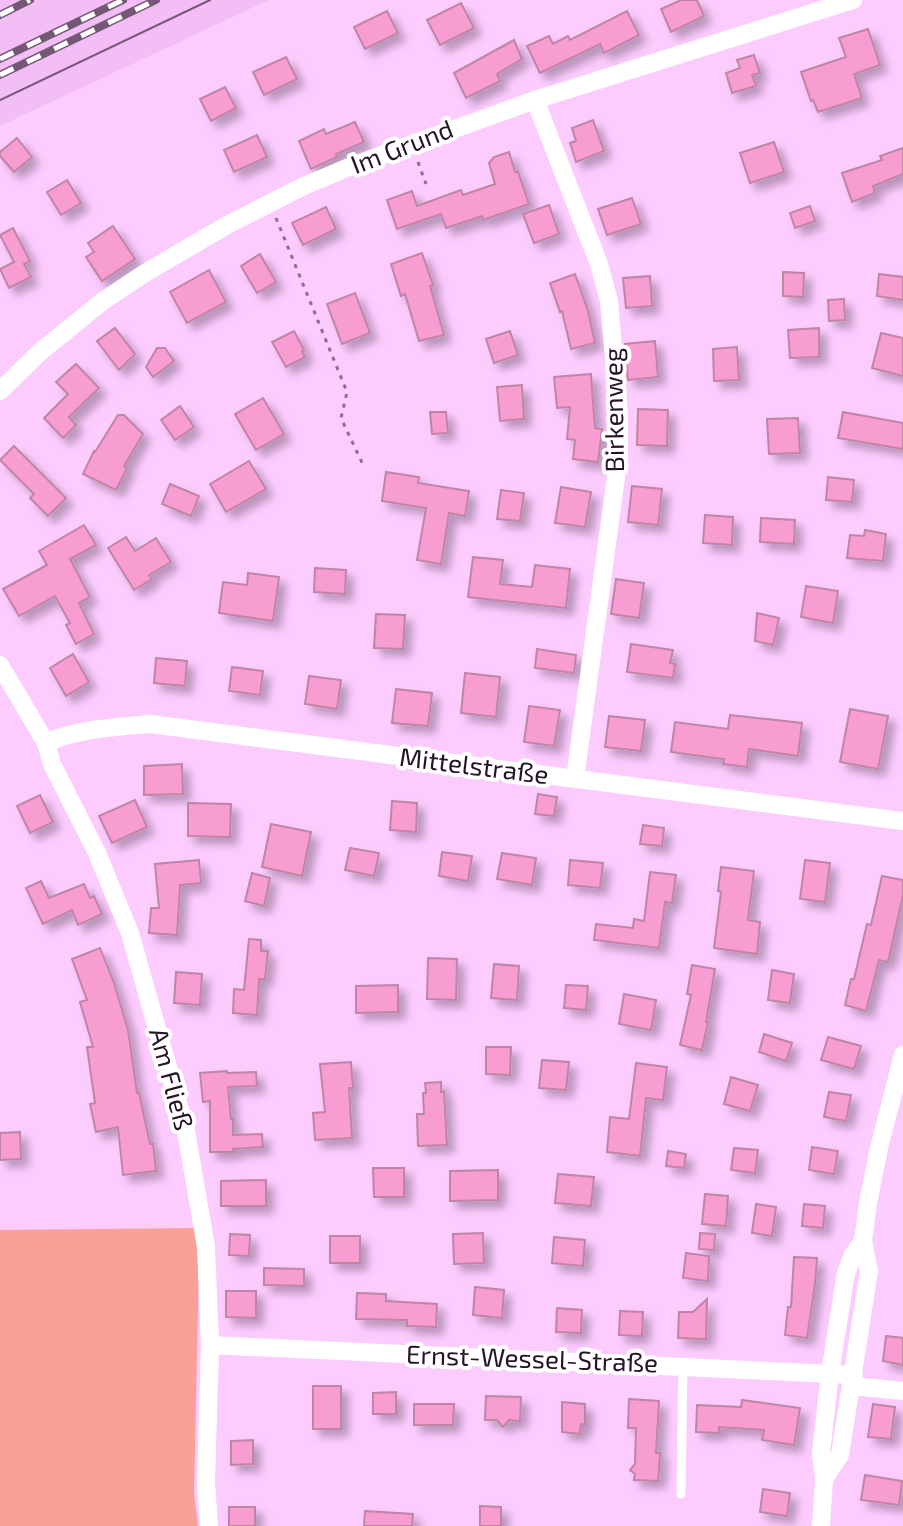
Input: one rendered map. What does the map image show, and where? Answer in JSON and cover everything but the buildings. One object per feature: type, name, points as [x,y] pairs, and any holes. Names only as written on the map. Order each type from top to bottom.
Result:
[{"type":"street","name":"Im Grund","points":[[0,391],[40,352],[103,301],[193,244],[349,167],[535,100],[853,0]]},
{"type":"street","name":"Birkenweg","points":[[535,100],[599,264],[609,301],[619,414],[619,455],[575,779]]},
{"type":"street","name":"Am Fließ","points":[[0,665],[46,743],[52,764],[97,853],[130,933],[186,1131],[206,1247],[210,1345],[206,1483],[209,1526]]},
{"type":"street","name":"Mittelstraße","points":[[46,743],[64,736],[150,724],[903,821]]},
{"type":"street","points":[[824,1479],[840,1455],[869,1271],[863,1241],[879,1148],[903,1055]]},
{"type":"street","points":[[821,1526],[824,1479],[821,1453],[830,1373],[846,1273],[863,1241]]},
{"type":"street","name":"Ernst-Wessel-Straße","points":[[210,1345],[830,1373],[903,1391]]},
{"type":"lane","points":[[681,1494],[683,1366]]},
{"type":"path","points":[[410,144],[426,184]]},
{"type":"path","points":[[271,203],[347,392],[341,418],[364,467]]},
{"type":"shaded area","points":[[0,0],[269,0],[0,126]]},
{"type":"shaded area","points":[[197,1228],[199,1264],[194,1494],[198,1526],[0,1526],[0,1230]]},
{"type":"tram line","points":[[0,100],[210,0]]},
{"type":"railway","points":[[0,15],[30,0]]},
{"type":"railway","points":[[0,59],[123,0]]},
{"type":"railway","points":[[0,75],[156,0]]}]
